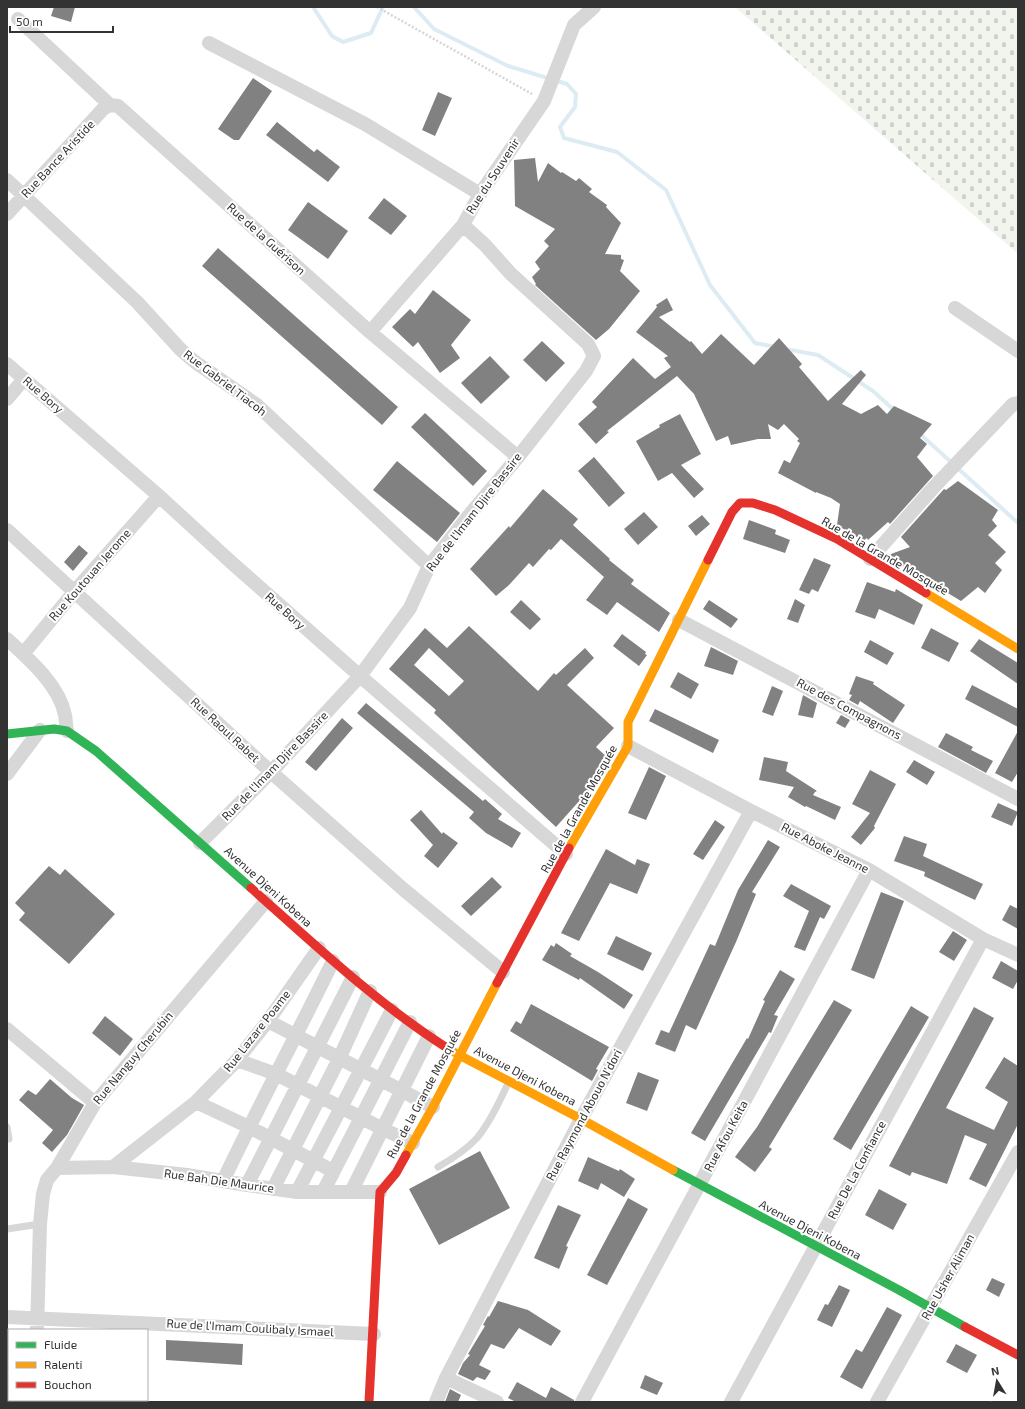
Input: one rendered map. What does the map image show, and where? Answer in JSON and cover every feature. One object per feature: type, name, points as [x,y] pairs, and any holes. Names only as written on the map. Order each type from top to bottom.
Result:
[{"type":"street","name":"Rue du Souvenir","points":[[370,332],[462,225],[480,194],[544,101],[574,25],[594,7]]},
{"type":"street","name":"Rue de la Guérison","points":[[18,19],[110,105],[118,106],[370,332],[518,457]]},
{"type":"street","points":[[209,42],[365,124],[480,194]]},
{"type":"street","name":"Rue Bance Aristide","points":[[7,214],[103,109],[110,105]]},
{"type":"street","name":"Rue Gabriel Tiacoh","points":[[7,180],[137,302],[181,350],[195,362],[257,405],[429,566]]},
{"type":"street","name":"Rue de l'Imam Djire Bassire","points":[[200,843],[271,772],[360,676],[410,608],[429,566],[586,371],[594,356],[588,344],[511,274],[485,245],[462,225]]},
{"type":"street","points":[[955,308],[1018,351]]},
{"type":"street","name":"Rue Bory","points":[[7,364],[159,496],[232,563],[360,676],[566,854]]},
{"type":"street","points":[[7,399],[24,378]]},
{"type":"street","points":[[870,559],[934,487],[1013,404],[1018,403]]},
{"type":"street","name":"Rue Koutouan Jerome","points":[[23,654],[74,592],[159,496]]},
{"type":"street","name":"Rue de la Grande Mosquée","points":[[380,1192],[396,1172],[413,1143],[566,854],[628,746],[628,722],[639,698],[732,512],[740,503],[753,503],[775,510],[837,539],[1018,649]]},
{"type":"street","name":"Rue Raoul Rabet","points":[[7,530],[271,772],[403,889],[503,972]]},
{"type":"street","name":"Rue des Compagnons","points":[[679,620],[1018,800]]},
{"type":"street","points":[[7,639],[51,685],[59,699],[65,715],[67,731],[54,729],[7,734]]},
{"type":"street","points":[[7,774],[40,730]]},
{"type":"street","name":"Avenue Djeni Kobena","points":[[67,731],[101,756],[333,961],[392,1010],[429,1036],[459,1055],[581,1119],[699,1185],[815,1247],[899,1290],[1018,1356]]},
{"type":"street","name":"Rue Aboke Jeanne","points":[[628,746],[751,811],[869,870],[983,939],[1018,955]]},
{"type":"street","name":"Rue Raymond Abouo N'dori","points":[[436,1402],[446,1378],[581,1119],[751,811]]},
{"type":"street","name":"Rue Afou Keita","points":[[582,1402],[869,870]]},
{"type":"street","name":"Rue Nanguy Cherubin","points":[[37,1324],[40,1224],[43,1194],[47,1180],[57,1168],[95,1103],[266,901]]},
{"type":"street","name":"Rue De La Confiance","points":[[731,1402],[983,939]]},
{"type":"street","name":"Rue Lazare Poame","points":[[114,1167],[196,1102],[237,1060],[268,1021],[319,948]]},
{"type":"street","points":[[223,1181],[333,961]]},
{"type":"street","points":[[247,1185],[353,977]]},
{"type":"street","points":[[273,1188],[339,1059],[370,991]]},
{"type":"street","points":[[298,1192],[392,1010]]},
{"type":"street","points":[[268,1021],[296,1037],[433,1107]]},
{"type":"street","points":[[323,1192],[410,1022]]},
{"type":"street","points":[[7,1029],[95,1103]]},
{"type":"street","points":[[352,1192],[429,1036]]},
{"type":"street","points":[[237,1060],[276,1074],[413,1143]]},
{"type":"street","points":[[196,1102],[271,1138],[333,1171]]},
{"type":"street","name":"Rue Usher Aliman","points":[[877,1402],[931,1309],[1018,1152]]},
{"type":"street","name":"Rue Bah Die Maurice","points":[[57,1168],[114,1167],[187,1175],[298,1192],[380,1192]]},
{"type":"street","points":[[370,1402],[380,1192]]},
{"type":"street","name":"Rue de l'Imam Coulibaly Ismael","points":[[7,1317],[37,1324],[374,1334]]},
{"type":"street","points":[[446,1378],[496,1402]]},
{"type":"lane","points":[[438,1167],[459,1154],[477,1137],[500,1100],[509,1081]]},
{"type":"lane","points":[[7,1127],[9,1139]]},
{"type":"lane","points":[[7,1229],[40,1224]]},
{"type":"path","points":[[377,7],[544,101]]},
{"type":"green space","points":[[735,7],[1018,7],[1018,254]]},
{"type":"building","points":[[54,7],[75,7],[71,22],[51,16]]},
{"type":"building","points":[[253,78],[272,91],[239,140],[234,140],[218,129]]},
{"type":"building","points":[[438,92],[452,98],[435,136],[422,130]]},
{"type":"building","points":[[277,122],[314,152],[317,149],[340,167],[328,182],[266,135]]},
{"type":"building","points":[[535,158],[538,182],[548,163],[561,173],[562,172],[576,181],[579,178],[592,189],[589,192],[607,205],[606,207],[621,223],[605,254],[621,255],[621,259],[624,260],[620,271],[640,291],[609,329],[596,340],[535,285],[536,284],[532,277],[540,269],[535,262],[549,246],[544,241],[555,229],[515,206],[514,160]]},
{"type":"building","points":[[384,198],[407,216],[391,235],[368,218]]},
{"type":"building","points":[[308,202],[348,231],[328,259],[288,230]]},
{"type":"building","points":[[218,248],[398,407],[382,425],[202,266]]},
{"type":"building","points":[[433,290],[471,320],[451,345],[460,358],[440,373],[418,342],[413,347],[392,327],[410,309],[415,314]]},
{"type":"building","points":[[667,298],[673,310],[659,317],[690,342],[691,341],[702,354],[721,334],[754,365],[779,338],[802,364],[799,367],[828,401],[861,370],[866,375],[842,404],[861,414],[878,405],[887,414],[894,406],[932,424],[920,438],[927,444],[917,457],[933,476],[890,524],[888,522],[868,540],[867,538],[863,541],[837,525],[840,504],[831,498],[816,493],[778,473],[784,460],[790,463],[800,443],[797,441],[799,439],[784,424],[778,430],[768,424],[771,439],[758,439],[731,445],[728,436],[716,441],[694,394],[677,376],[607,431],[609,432],[596,444],[578,424],[597,407],[592,402],[633,358],[655,379],[671,367],[664,358],[668,356],[636,332],[657,307],[656,305]]},
{"type":"building","points":[[542,341],[565,363],[546,382],[523,360]]},
{"type":"building","points":[[490,356],[510,377],[481,404],[461,383]]},
{"type":"building","points":[[425,413],[487,471],[473,486],[411,427]]},
{"type":"building","points":[[680,414],[701,454],[681,465],[704,489],[694,498],[672,473],[658,481],[636,441],[660,427],[659,425]]},
{"type":"building","points":[[594,457],[625,493],[609,507],[578,471]]},
{"type":"building","points":[[397,461],[460,513],[437,542],[373,490]]},
{"type":"building","points":[[958,481],[998,510],[992,520],[997,526],[988,535],[1006,552],[995,563],[1002,570],[985,593],[978,587],[961,601],[888,557],[891,554],[910,547],[901,537],[944,489],[946,490]]},
{"type":"building","points":[[543,489],[578,519],[573,525],[610,559],[609,560],[634,580],[631,584],[670,613],[659,632],[617,602],[607,615],[586,600],[604,577],[561,539],[551,550],[549,549],[533,567],[529,563],[509,585],[496,596],[470,569],[509,526],[510,528]]},
{"type":"building","points":[[644,512],[658,527],[638,545],[624,529]]},
{"type":"building","points":[[702,515],[710,524],[696,536],[688,526]]},
{"type":"building","points":[[749,520],[776,530],[775,534],[790,540],[785,553],[743,539]]},
{"type":"building","points":[[79,545],[88,553],[73,571],[64,562]]},
{"type":"building","points":[[814,558],[831,565],[818,592],[812,589],[809,594],[799,590]]},
{"type":"building","points":[[867,582],[895,592],[896,589],[923,605],[914,625],[879,609],[875,619],[855,612]]},
{"type":"building","points":[[795,599],[805,605],[798,623],[787,619]]},
{"type":"building","points":[[521,600],[541,619],[530,630],[510,612]]},
{"type":"building","points":[[709,600],[738,619],[731,628],[703,609]]},
{"type":"building","points":[[469,626],[538,691],[554,673],[556,675],[585,648],[594,658],[567,685],[614,728],[596,747],[608,758],[589,790],[556,827],[434,713],[436,710],[389,669],[425,628],[447,648]],"holes":[[[429,648],[464,681],[449,696],[414,665]]]},
{"type":"building","points":[[931,628],[959,643],[949,662],[921,648]]},
{"type":"building","points":[[622,634],[646,652],[645,654],[647,655],[639,666],[613,646]]},
{"type":"building","points":[[979,639],[1018,663],[1018,684],[970,651]]},
{"type":"building","points":[[870,640],[894,653],[887,665],[864,652]]},
{"type":"building","points":[[711,647],[738,661],[733,675],[704,666]]},
{"type":"building","points":[[678,672],[699,684],[691,699],[670,687]]},
{"type":"building","points":[[856,676],[874,682],[873,684],[905,705],[893,723],[860,701],[858,705],[849,700],[852,695],[849,694]]},
{"type":"building","points":[[972,685],[1018,709],[1018,727],[965,699]]},
{"type":"building","points":[[772,686],[783,691],[773,716],[762,712]]},
{"type":"building","points":[[803,695],[817,703],[813,718],[798,715]]},
{"type":"building","points":[[366,703],[483,801],[485,799],[502,814],[498,819],[521,833],[512,848],[486,833],[469,818],[474,812],[357,713]]},
{"type":"building","points":[[655,709],[719,740],[713,753],[649,721]]},
{"type":"building","points":[[841,715],[850,720],[845,728],[836,723]]},
{"type":"building","points":[[342,718],[353,728],[316,771],[305,762]]},
{"type":"building","points":[[1018,731],[1018,772],[1012,782],[995,773]]},
{"type":"building","points":[[946,733],[973,747],[971,750],[993,761],[986,773],[938,747]]},
{"type":"building","points":[[764,757],[788,762],[786,771],[817,791],[813,795],[841,807],[835,820],[806,806],[805,807],[788,797],[794,787],[759,780]]},
{"type":"building","points":[[914,760],[935,772],[927,785],[906,772]]},
{"type":"building","points":[[649,767],[666,776],[646,820],[628,813]]},
{"type":"building","points":[[870,770],[896,784],[874,826],[875,828],[861,845],[851,837],[870,813],[852,804]]},
{"type":"building","points":[[998,803],[1018,812],[1012,826],[991,817]]},
{"type":"building","points":[[421,810],[442,834],[443,832],[458,843],[438,868],[424,856],[433,845],[410,820]]},
{"type":"building","points":[[715,820],[725,827],[703,860],[693,854]]},
{"type":"building","points":[[904,836],[927,844],[923,856],[983,884],[975,900],[924,876],[925,872],[894,861]]},
{"type":"building","points":[[768,840],[780,847],[752,892],[756,894],[696,1030],[686,1025],[675,1052],[655,1044],[661,1030],[669,1033],[710,944],[715,946],[738,890]]},
{"type":"building","points":[[606,849],[635,865],[637,859],[650,864],[637,894],[610,883],[579,941],[561,933]]},
{"type":"building","points":[[49,866],[60,875],[65,869],[115,914],[69,964],[19,920],[25,913],[15,903]]},
{"type":"building","points":[[492,877],[502,887],[471,916],[461,906]]},
{"type":"building","points":[[791,884],[831,906],[824,919],[820,917],[805,951],[794,947],[809,911],[783,896]]},
{"type":"building","points":[[881,892],[904,901],[874,979],[851,970]]},
{"type":"building","points":[[1010,905],[1018,909],[1018,929],[1002,920]]},
{"type":"building","points":[[953,931],[967,940],[954,961],[939,952]]},
{"type":"building","points":[[616,936],[652,953],[643,971],[607,954]]},
{"type":"building","points":[[556,943],[572,954],[570,956],[633,995],[624,1009],[580,978],[579,980],[542,960],[551,945],[554,947]]},
{"type":"building","points":[[1001,961],[1018,971],[1018,980],[1013,989],[992,978]]},
{"type":"building","points":[[780,970],[795,979],[774,1015],[778,1016],[771,1033],[769,1032],[705,1141],[691,1133],[747,1038],[748,1039],[765,1001],[763,1000]]},
{"type":"building","points":[[834,1000],[852,1010],[769,1147],[772,1149],[755,1172],[735,1157],[757,1127]]},
{"type":"building","points":[[531,1004],[609,1047],[596,1069],[598,1070],[592,1081],[510,1031],[516,1021],[521,1024]]},
{"type":"building","points":[[911,1006],[929,1017],[851,1150],[833,1139]]},
{"type":"building","points":[[974,1007],[994,1018],[946,1108],[994,1130],[1008,1102],[985,1088],[1004,1057],[1018,1066],[1018,1124],[986,1187],[969,1179],[987,1144],[965,1135],[947,1184],[912,1172],[910,1176],[889,1166]]},
{"type":"building","points":[[105,1016],[133,1039],[120,1056],[92,1033]]},
{"type":"building","points":[[638,1072],[659,1080],[647,1111],[626,1103]]},
{"type":"building","points":[[50,1079],[72,1098],[84,1105],[67,1135],[52,1152],[42,1143],[53,1130],[19,1100],[28,1090],[36,1095]]},
{"type":"building","points":[[480,1151],[510,1208],[439,1245],[409,1189]]},
{"type":"building","points":[[588,1157],[619,1171],[620,1169],[635,1179],[624,1197],[601,1183],[598,1190],[578,1181]]},
{"type":"building","points":[[879,1189],[907,1204],[893,1230],[865,1215]]},
{"type":"building","points":[[628,1198],[648,1209],[607,1285],[587,1275]]},
{"type":"building","points":[[558,1205],[581,1215],[566,1246],[568,1247],[559,1269],[534,1258]]},
{"type":"building","points":[[992,1278],[1005,1284],[999,1297],[986,1290]]},
{"type":"building","points":[[839,1285],[850,1290],[832,1327],[817,1320],[825,1304],[828,1305]]},
{"type":"building","points":[[498,1301],[528,1310],[561,1331],[551,1346],[519,1328],[504,1349],[491,1344],[479,1365],[491,1371],[485,1380],[477,1377],[473,1381],[458,1374],[485,1326],[483,1325]]},
{"type":"building","points":[[887,1307],[902,1315],[862,1389],[840,1377],[856,1349],[862,1352]]},
{"type":"building","points":[[166,1340],[243,1344],[242,1365],[166,1360]]},
{"type":"building","points":[[956,1344],[977,1355],[967,1373],[946,1362]]},
{"type":"building","points":[[645,1375],[663,1383],[657,1395],[640,1388]]},
{"type":"building","points":[[517,1382],[546,1398],[551,1387],[574,1400],[574,1402],[516,1402],[508,1398]]},
{"type":"building","points":[[450,1389],[461,1395],[458,1402],[445,1402]]},
{"type":"waterway","points":[[313,7],[332,36],[343,42],[371,33],[383,7]]},
{"type":"waterway","points":[[414,7],[434,29],[508,66],[567,84],[576,94],[575,107],[560,127],[564,138],[617,152],[666,190],[710,285],[755,343],[776,347]]},
{"type":"waterway","points":[[785,349],[818,355],[873,391],[895,411]]},
{"type":"waterway","points":[[919,433],[1018,523]]},
{"type":"traffic: fast","points":[[7,734],[54,729],[67,731],[96,751],[251,888]]},
{"type":"traffic: fast","points":[[673,1170],[899,1290],[965,1327]]},
{"type":"traffic: slow","points":[[569,848],[628,746],[628,722],[708,560]]},
{"type":"traffic: slow","points":[[926,593],[1018,649]]},
{"type":"traffic: slow","points":[[406,1155],[433,1107],[497,983]]},
{"type":"traffic: slow","points":[[444,1046],[673,1170]]},
{"type":"traffic: jam","points":[[708,560],[732,512],[740,503],[753,503],[775,510],[837,539],[926,593]]},
{"type":"traffic: jam","points":[[497,983],[569,848]]},
{"type":"traffic: jam","points":[[251,888],[344,971],[418,1029],[444,1046]]},
{"type":"traffic: jam","points":[[369,1402],[380,1192],[396,1173],[406,1155]]},
{"type":"traffic: jam","points":[[965,1327],[1018,1355]]}]
